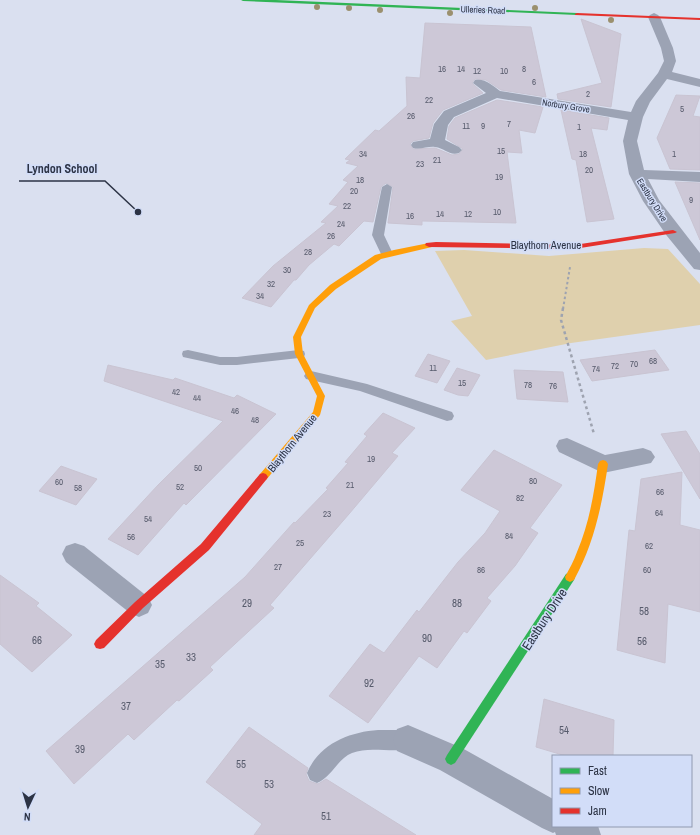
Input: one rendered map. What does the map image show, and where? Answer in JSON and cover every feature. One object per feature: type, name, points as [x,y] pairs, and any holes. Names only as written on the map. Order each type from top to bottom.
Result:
[{"type":"street","name":"Ulleries Road","points":[[243,0],[700,19]]},
{"type":"street","name":"Eastbury Drive","points":[[654,17],[668,48],[670,61],[664,74],[643,101],[636,117],[630,141],[637,174],[651,201],[673,232],[700,265]]},
{"type":"street","points":[[664,74],[700,83]]},
{"type":"street","name":"Norbury Grove","points":[[480,83],[496,94],[636,117]]},
{"type":"street","points":[[437,142],[441,124],[449,114],[496,94]]},
{"type":"street","points":[[418,145],[437,142],[454,150]]},
{"type":"street","points":[[637,174],[700,177]]},
{"type":"street","name":"Blaythorn Avenue","points":[[100,644],[139,605],[205,546],[317,413],[321,396],[299,354],[296,337],[312,307],[333,287],[378,257],[436,244],[574,246],[673,232]]},
{"type":"street","points":[[567,446],[603,464],[643,457]]},
{"type":"street","name":"Eastbury Drive","points":[[451,759],[528,644],[577,567],[597,507],[603,464]]},
{"type":"street","points":[[75,554],[139,605]]},
{"type":"street","points":[[408,740],[451,759],[552,816]]},
{"type":"street","points":[[571,827],[585,835]]},
{"type":"lane","points":[[387,187],[378,235],[387,254]]},
{"type":"lane","points":[[188,354],[220,361],[237,362],[299,354]]},
{"type":"lane","points":[[311,376],[362,387],[447,416]]},
{"type":"lane","points":[[317,773],[332,756],[349,744],[376,740],[408,740]]},
{"type":"path","points":[[574,246],[561,320],[603,464]]},
{"type":"shaded area","points":[[644,248],[668,249],[700,284],[700,325],[571,343],[486,360],[451,321],[472,316],[435,251],[464,250],[549,256]]},
{"type":"building","points":[[581,19],[621,34],[611,107],[558,99],[557,94],[602,83]]},
{"type":"building","points":[[425,23],[531,27],[546,97],[501,90],[486,80],[475,79],[472,83],[483,93],[443,110],[433,123],[429,138],[413,141],[410,144],[413,149],[435,148],[452,155],[459,154],[463,149],[447,139],[449,126],[455,118],[497,100],[543,107],[535,133],[519,130],[522,153],[507,152],[516,223],[422,221],[422,225],[388,223],[393,187],[386,183],[381,187],[373,222],[364,221],[339,246],[334,244],[309,265],[296,280],[294,280],[271,307],[242,298],[273,266],[326,223],[321,222],[338,206],[329,204],[348,182],[343,180],[358,166],[346,163],[350,160],[345,159],[375,130],[379,131],[407,106],[406,77],[420,78]]},
{"type":"building","points":[[676,95],[700,96],[693,116],[700,117],[700,170],[670,169],[657,138]]},
{"type":"building","points":[[561,110],[609,118],[607,130],[591,128],[614,219],[587,222],[576,160],[572,159]]},
{"type":"building","points":[[675,182],[700,183],[700,240]]},
{"type":"building","points":[[655,350],[669,370],[592,381],[580,360]]},
{"type":"building","points":[[428,354],[450,361],[437,383],[415,376]]},
{"type":"building","points":[[108,365],[173,380],[175,378],[234,398],[237,395],[276,414],[186,505],[184,503],[138,555],[108,539],[158,485],[223,421],[104,381]]},
{"type":"building","points":[[457,368],[480,375],[468,396],[458,395],[444,390]]},
{"type":"building","points":[[514,370],[563,372],[568,402],[517,399]]},
{"type":"building","points":[[383,413],[415,428],[392,453],[398,456],[270,605],[274,608],[210,667],[213,670],[179,701],[177,700],[134,740],[128,734],[74,784],[46,751],[245,577],[294,522],[295,523],[328,489],[326,488],[348,463],[345,462],[367,436],[364,434]]},
{"type":"building","points":[[686,431],[700,454],[700,499],[661,434]]},
{"type":"building","points":[[494,450],[562,485],[530,528],[538,533],[515,566],[487,598],[491,601],[467,633],[464,631],[437,668],[419,656],[368,723],[329,696],[370,644],[384,653],[417,610],[419,612],[458,562],[485,533],[500,511],[461,490]]},
{"type":"building","points":[[61,466],[97,479],[76,505],[39,491]]},
{"type":"building","points":[[682,472],[680,525],[700,530],[700,612],[668,604],[665,663],[617,650],[629,530],[635,531],[641,479]]},
{"type":"building","points":[[0,575],[39,603],[36,606],[72,635],[32,672],[0,644]]},
{"type":"building","points":[[544,699],[614,720],[613,755],[563,755],[536,747]]},
{"type":"building","points":[[249,727],[308,768],[306,774],[309,781],[318,784],[326,779],[416,835],[254,835],[262,824],[206,782]]},
{"type":"traffic: fast","points":[[243,0],[577,14]]},
{"type":"traffic: fast","points":[[451,759],[570,577]]},
{"type":"traffic: slow","points":[[263,477],[317,413],[321,396],[299,354],[297,337],[312,307],[333,287],[378,257],[394,252],[429,245]]},
{"type":"traffic: slow","points":[[570,577],[577,565],[588,537],[596,507],[603,464]]},
{"type":"traffic: jam","points":[[577,14],[700,19]]},
{"type":"traffic: jam","points":[[429,245],[574,247],[673,232]]},
{"type":"traffic: jam","points":[[100,644],[139,605],[205,547],[263,477]]},
{"type":"place","name":"Lyndon School","points":[[138,212]]}]
